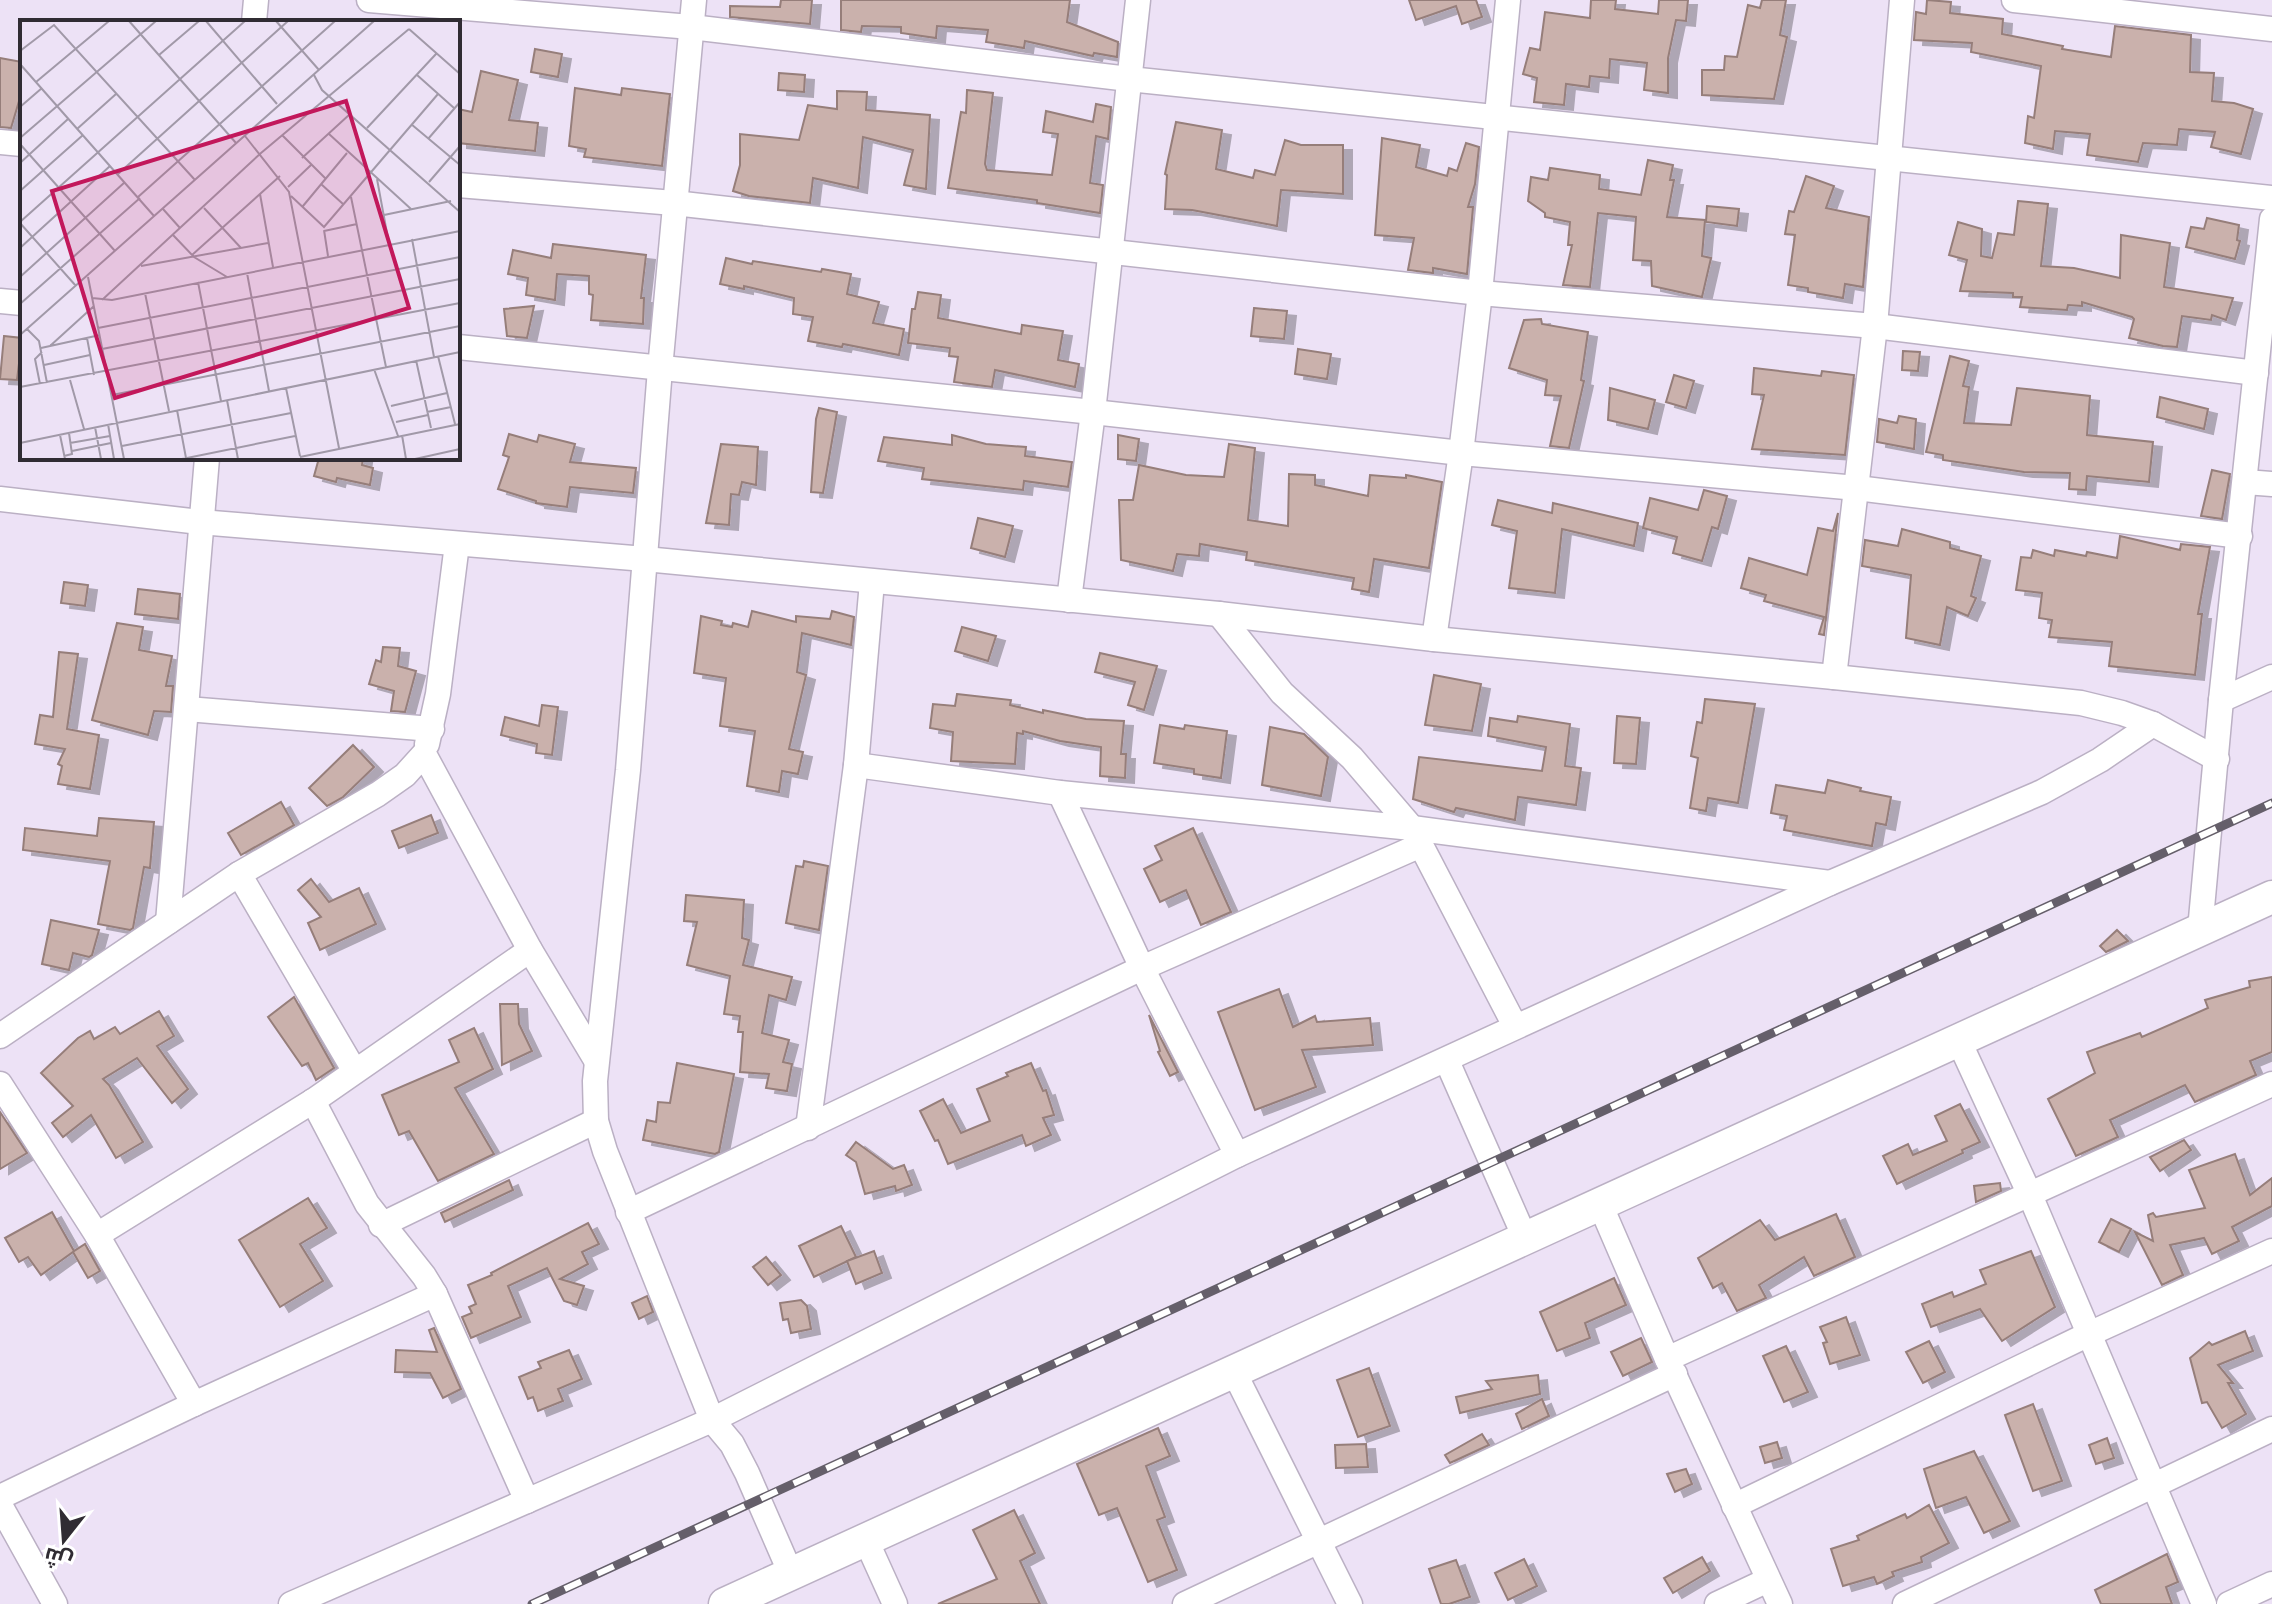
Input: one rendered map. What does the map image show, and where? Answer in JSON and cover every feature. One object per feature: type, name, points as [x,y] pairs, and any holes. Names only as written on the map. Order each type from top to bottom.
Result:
[{"type":"main road","points":[[725,1604],[2272,897]]},
{"type":"street","points":[[254,20],[256,0]]},
{"type":"street","points":[[369,0],[691,27],[1129,79],[2272,198]]},
{"type":"street","points":[[694,0],[674,203],[628,770],[596,1060],[596,1121],[628,1212],[712,1420],[732,1444],[742,1463],[791,1574]]},
{"type":"street","points":[[1069,600],[1138,0]]},
{"type":"street","points":[[1434,639],[1480,293],[1508,0]]},
{"type":"street","points":[[1834,677],[1875,326],[1902,0]]},
{"type":"street","points":[[2014,0],[2272,29]]},
{"type":"street","points":[[0,142],[20,144]]},
{"type":"street","points":[[460,185],[674,203],[1480,293],[1875,326],[2256,373]]},
{"type":"street","points":[[2200,930],[2272,219]]},
{"type":"street","points":[[0,301],[20,303]]},
{"type":"street","points":[[460,347],[1461,453],[1857,488],[2240,536]]},
{"type":"street","points":[[168,922],[207,460]]},
{"type":"street","points":[[2245,482],[2272,484]]},
{"type":"street","points":[[1,506],[645,559],[1219,614],[1434,639],[2081,703],[2153,724],[2217,759]]},
{"type":"street","points":[[0,1036],[239,874],[378,794],[405,775],[424,754],[432,729],[457,544]]},
{"type":"street","points":[[808,1128],[856,765],[872,582]]},
{"type":"street","points":[[1219,614],[1282,693],[1352,758],[1416,836],[1515,1026]]},
{"type":"street","points":[[2221,700],[2272,677]]},
{"type":"street","points":[[187,709],[432,729]]},
{"type":"street","points":[[291,1604],[712,1420],[1237,1155],[1830,883],[2042,792],[2100,760],[2153,724]]},
{"type":"street","points":[[424,754],[530,950],[596,1060]]},
{"type":"street","points":[[856,765],[1060,793],[1830,883]]},
{"type":"street","points":[[1060,793],[1142,968],[1237,1155]]},
{"type":"street","points":[[628,1212],[1416,836]]},
{"type":"street","points":[[239,874],[354,1070]]},
{"type":"street","points":[[97,1235],[313,1101],[530,950]]},
{"type":"street","points":[[1958,1039],[2030,1195],[2204,1604]]},
{"type":"street","points":[[1447,1061],[1525,1238]]},
{"type":"street","points":[[0,1084],[97,1235],[194,1404]]},
{"type":"street","points":[[1185,1604],[1320,1541],[1671,1366],[2272,1084]]},
{"type":"street","points":[[313,1101],[367,1204],[435,1294],[527,1501]]},
{"type":"street","points":[[381,1225],[596,1121]]},
{"type":"street","points":[[1600,1204],[1780,1604]]},
{"type":"street","points":[[1734,1506],[2089,1334],[2272,1251]]},
{"type":"street","points":[[0,1497],[435,1294]]},
{"type":"street","points":[[1233,1370],[1350,1604]]},
{"type":"street","points":[[1905,1604],[2272,1429]]},
{"type":"street","points":[[0,1505],[55,1604]]},
{"type":"street","points":[[866,1540],[895,1604]]},
{"type":"street","points":[[1717,1604],[1768,1580]]},
{"type":"street","points":[[2229,1604],[2272,1584]]},
{"type":"building","points":[[781,0],[812,0],[810,24],[730,17],[730,6],[780,7]]},
{"type":"building","points":[[841,0],[1070,0],[1067,22],[1118,42],[1117,57],[1094,53],[1093,56],[1025,41],[1024,48],[986,42],[988,30],[937,26],[936,38],[901,33],[901,27],[862,26],[861,32],[841,30]]},
{"type":"building","points":[[1409,0],[1476,0],[1482,17],[1462,24],[1456,6],[1416,20]]},
{"type":"building","points":[[1591,0],[1616,0],[1615,9],[1658,14],[1659,0],[1688,0],[1686,21],[1676,20],[1668,58],[1668,93],[1644,90],[1647,63],[1610,59],[1609,78],[1590,76],[1589,87],[1566,84],[1564,105],[1534,102],[1537,78],[1523,74],[1530,48],[1540,50],[1545,12],[1590,18]]},
{"type":"building","points":[[1762,0],[1786,0],[1780,35],[1787,37],[1774,99],[1702,95],[1702,70],[1724,70],[1725,56],[1737,57],[1748,5],[1760,8]]},
{"type":"building","points":[[1927,0],[1951,2],[1950,13],[2003,19],[2002,34],[2111,57],[2115,26],[2191,35],[2190,72],[2214,73],[2212,101],[2253,109],[2241,154],[2211,147],[2215,132],[2179,129],[2177,145],[2143,143],[2138,162],[2087,155],[2090,134],[2055,131],[2053,149],[2025,143],[2028,116],[2034,118],[2041,66],[1971,52],[1972,43],[1914,40],[1916,12],[1926,14]]},
{"type":"building","points":[[535,49],[562,54],[558,77],[531,72]]},
{"type":"building","points":[[0,58],[20,62],[20,98],[11,128],[0,127]]},
{"type":"building","points":[[481,71],[518,80],[509,120],[538,123],[535,151],[460,143],[460,109],[472,112]]},
{"type":"building","points":[[779,73],[805,75],[804,92],[778,90]]},
{"type":"building","points":[[575,88],[621,95],[622,88],[670,94],[662,166],[584,157],[586,149],[569,146]]},
{"type":"building","points":[[967,90],[993,93],[985,164],[987,170],[1052,175],[1058,134],[1043,132],[1046,111],[1093,122],[1096,104],[1111,107],[1108,139],[1096,136],[1090,183],[1103,185],[1100,213],[1037,203],[1037,200],[948,188],[961,112],[966,113]]},
{"type":"building","points":[[837,91],[867,92],[866,110],[930,115],[926,189],[904,185],[913,150],[863,137],[858,188],[813,178],[810,203],[749,196],[733,191],[740,165],[740,134],[799,140],[808,105],[837,109]]},
{"type":"building","points":[[1176,122],[1222,130],[1216,169],[1253,178],[1255,170],[1275,175],[1285,140],[1301,145],[1343,145],[1343,194],[1281,190],[1277,226],[1192,210],[1165,209],[1165,174]]},
{"type":"building","points":[[1382,138],[1420,145],[1416,167],[1447,176],[1449,168],[1457,171],[1466,143],[1479,147],[1475,184],[1468,207],[1473,207],[1467,274],[1433,268],[1433,273],[1408,270],[1414,238],[1375,235]]},
{"type":"building","points":[[1648,160],[1673,165],[1670,180],[1674,180],[1667,217],[1705,220],[1702,256],[1711,258],[1702,297],[1652,286],[1651,261],[1633,260],[1636,217],[1598,213],[1590,287],[1563,285],[1572,245],[1568,245],[1570,222],[1545,217],[1545,213],[1528,201],[1531,177],[1548,180],[1550,168],[1600,175],[1599,189],[1641,195]]},
{"type":"building","points":[[1806,176],[1834,186],[1826,208],[1869,217],[1863,287],[1845,284],[1843,298],[1788,285],[1795,235],[1785,234],[1789,211],[1794,212]]},
{"type":"building","points":[[2018,201],[2048,204],[2041,266],[2074,268],[2120,278],[2121,235],[2170,243],[2164,287],[2233,298],[2226,320],[2212,315],[2211,320],[2182,316],[2177,347],[2163,346],[2129,338],[2132,317],[2082,302],[2082,306],[2068,305],[2067,310],[2020,307],[2022,297],[2013,297],[2013,293],[1960,291],[1967,260],[1949,255],[1958,222],[1982,229],[1981,256],[1992,258],[1998,233],[2014,235]]},
{"type":"building","points":[[1707,206],[1739,209],[1737,226],[1706,222]]},
{"type":"building","points":[[2207,218],[2239,225],[2237,240],[2240,241],[2235,259],[2186,247],[2191,227],[2204,229]]},
{"type":"building","points":[[553,244],[646,255],[641,298],[644,298],[643,324],[591,320],[593,295],[589,294],[589,276],[557,274],[555,300],[526,295],[528,278],[508,274],[513,250],[551,258]]},
{"type":"building","points":[[726,258],[752,264],[753,261],[851,274],[847,294],[879,302],[873,323],[904,329],[899,355],[808,341],[813,317],[793,314],[794,298],[744,286],[744,289],[720,284]]},
{"type":"building","points":[[918,292],[941,295],[938,318],[1021,334],[1022,325],[1063,331],[1058,360],[1079,364],[1075,387],[995,370],[992,387],[954,382],[958,357],[949,356],[950,348],[908,343],[912,309],[915,309]]},
{"type":"building","points":[[534,306],[527,338],[507,336],[504,309]]},
{"type":"building","points":[[1254,308],[1287,311],[1284,339],[1251,336]]},
{"type":"building","points":[[1541,319],[1542,324],[1588,332],[1581,380],[1584,381],[1569,448],[1550,446],[1561,396],[1545,395],[1547,380],[1509,368],[1524,320]]},
{"type":"building","points":[[4,336],[20,338],[17,380],[0,379]]},
{"type":"building","points":[[1298,349],[1331,354],[1327,379],[1295,374]]},
{"type":"building","points":[[1903,351],[1920,352],[1918,371],[1902,370]]},
{"type":"building","points":[[1950,356],[1969,361],[1963,386],[1969,387],[1964,423],[2011,425],[2017,388],[2090,396],[2087,435],[2153,442],[2149,482],[2087,476],[2086,490],[2069,489],[2070,473],[2024,472],[1943,460],[1943,455],[1926,452]]},
{"type":"building","points":[[1754,368],[1821,376],[1822,371],[1854,375],[1845,455],[1752,449],[1764,395],[1752,394]]},
{"type":"building","points":[[1674,375],[1694,381],[1686,408],[1666,402]]},
{"type":"building","points":[[1610,388],[1655,400],[1648,429],[1608,420]]},
{"type":"building","points":[[2160,397],[2208,409],[2204,429],[2157,417]]},
{"type":"building","points":[[819,408],[837,412],[823,493],[811,492]]},
{"type":"building","points":[[1899,416],[1916,419],[1914,449],[1877,442],[1879,419],[1897,423]]},
{"type":"building","points":[[509,434],[537,442],[539,435],[575,444],[570,462],[636,468],[633,493],[570,487],[567,507],[536,503],[498,489],[509,457],[503,455]]},
{"type":"building","points":[[952,435],[986,444],[1026,447],[1025,456],[1072,462],[1068,487],[1024,481],[1023,490],[922,479],[924,468],[878,461],[884,437],[952,445]]},
{"type":"building","points":[[1118,435],[1139,439],[1136,461],[1118,459]]},
{"type":"building","points":[[721,444],[758,447],[756,485],[742,482],[739,495],[731,494],[729,525],[706,523]]},
{"type":"building","points":[[1229,444],[1255,448],[1248,520],[1288,526],[1289,474],[1315,475],[1315,485],[1368,496],[1370,475],[1406,478],[1406,475],[1442,482],[1429,568],[1374,559],[1369,592],[1352,589],[1354,578],[1246,560],[1247,552],[1200,544],[1199,556],[1177,554],[1173,571],[1121,560],[1119,500],[1133,500],[1139,465],[1186,475],[1224,477]]},
{"type":"building","points":[[318,460],[363,460],[362,465],[373,468],[370,485],[337,478],[336,482],[314,476]]},
{"type":"building","points":[[2212,470],[2230,474],[2222,519],[2201,516]]},
{"type":"building","points":[[1704,490],[1727,496],[1718,529],[1712,527],[1702,561],[1673,553],[1677,537],[1643,528],[1650,498],[1698,510]]},
{"type":"building","points":[[1498,500],[1552,513],[1553,503],[1638,523],[1634,546],[1562,529],[1555,593],[1509,588],[1517,531],[1492,525]]},
{"type":"building","points":[[1838,513],[1824,635],[1819,634],[1824,617],[1764,601],[1766,595],[1741,588],[1749,558],[1807,575],[1818,528],[1833,531]]},
{"type":"building","points":[[978,518],[1013,526],[1005,557],[971,548]]},
{"type":"building","points":[[1902,529],[1950,542],[1950,548],[1981,556],[1971,596],[1976,598],[1968,616],[1947,607],[1940,645],[1906,638],[1911,575],[1862,566],[1865,540],[1898,546]]},
{"type":"building","points":[[2120,536],[2180,550],[2181,544],[2210,547],[2198,614],[2202,614],[2195,675],[2109,666],[2112,642],[2049,637],[2052,620],[2039,618],[2042,593],[2016,590],[2021,557],[2031,558],[2033,550],[2054,556],[2055,550],[2117,558]]},
{"type":"building","points":[[64,582],[88,585],[85,606],[61,603]]},
{"type":"building","points":[[138,589],[180,594],[178,619],[135,614]]},
{"type":"building","points":[[752,611],[796,622],[796,616],[830,619],[832,611],[854,617],[851,645],[802,633],[797,672],[806,675],[789,749],[803,752],[798,774],[782,771],[779,792],[747,786],[755,731],[720,726],[726,678],[694,673],[701,616],[722,621],[721,625],[732,627],[733,623],[748,627]]},
{"type":"building","points":[[117,623],[143,627],[139,650],[172,656],[166,686],[173,686],[171,712],[154,711],[148,735],[92,720]]},
{"type":"building","points":[[962,627],[996,636],[988,661],[955,651]]},
{"type":"building","points":[[383,647],[400,648],[398,666],[416,671],[405,712],[391,711],[394,691],[369,684],[376,660],[381,662]]},
{"type":"building","points":[[59,652],[78,654],[67,729],[99,735],[90,789],[58,784],[62,766],[58,764],[65,749],[35,744],[40,715],[53,717]]},
{"type":"building","points":[[1100,653],[1157,666],[1144,710],[1128,705],[1135,682],[1095,672]]},
{"type":"building","points":[[1434,675],[1481,684],[1472,731],[1425,725]]},
{"type":"building","points":[[957,694],[1011,700],[1010,705],[1043,713],[1043,710],[1086,719],[1124,721],[1121,754],[1126,754],[1125,778],[1100,776],[1101,747],[1023,731],[1023,734],[1017,733],[1015,764],[951,761],[953,732],[930,728],[933,704],[955,706]]},
{"type":"building","points":[[1705,699],[1755,704],[1738,803],[1708,798],[1706,811],[1690,808],[1698,758],[1691,756],[1697,722],[1702,723]]},
{"type":"building","points":[[542,705],[558,707],[552,755],[536,753],[537,744],[501,735],[505,717],[539,726]]},
{"type":"building","points":[[1518,716],[1570,724],[1565,766],[1581,768],[1576,805],[1518,797],[1515,820],[1456,808],[1454,812],[1413,799],[1419,757],[1542,771],[1546,747],[1488,736],[1490,718],[1517,722]]},
{"type":"building","points":[[1617,716],[1640,718],[1636,764],[1614,763]]},
{"type":"building","points":[[1160,725],[1227,731],[1221,778],[1194,774],[1194,769],[1154,763]]},
{"type":"building","points":[[1270,727],[1304,734],[1328,757],[1321,796],[1262,785]]},
{"type":"building","points":[[353,745],[374,767],[343,797],[327,806],[309,788]]},
{"type":"building","points":[[1828,780],[1891,797],[1886,825],[1876,823],[1872,846],[1784,830],[1787,816],[1771,813],[1776,785],[1825,793]]},
{"type":"building","points":[[281,802],[294,825],[241,855],[228,833]]},
{"type":"building","points":[[431,815],[438,833],[399,848],[392,831]]},
{"type":"building","points":[[99,818],[154,822],[150,868],[144,867],[133,928],[130,930],[98,924],[110,861],[23,850],[25,828],[97,836]]},
{"type":"building","points":[[1193,828],[1231,912],[1201,925],[1186,890],[1160,902],[1144,869],[1162,860],[1155,846]]},
{"type":"building","points":[[804,861],[828,866],[819,930],[786,923],[796,866],[803,867]]},
{"type":"building","points":[[311,879],[329,902],[359,888],[376,924],[320,950],[308,923],[321,917],[298,890]]},
{"type":"building","points":[[686,895],[744,900],[742,938],[749,940],[743,965],[792,977],[786,1000],[769,995],[762,1033],[789,1040],[783,1062],[792,1064],[787,1091],[766,1088],[769,1074],[740,1072],[743,1032],[738,1032],[740,1016],[724,1014],[730,976],[687,965],[697,922],[684,921]]},
{"type":"building","points":[[51,920],[99,930],[92,955],[73,953],[69,970],[42,964]]},
{"type":"building","points":[[2117,930],[2128,941],[2106,952],[2100,946]]},
{"type":"building","points":[[2272,977],[2272,1052],[2250,1061],[2256,1075],[2195,1102],[2185,1085],[2110,1120],[2118,1137],[2076,1156],[2048,1099],[2095,1073],[2087,1052],[2140,1033],[2142,1037],[2208,1008],[2205,1000],[2250,987],[2249,981]]},
{"type":"building","points":[[1279,989],[1293,1027],[1315,1016],[1317,1022],[1370,1018],[1373,1045],[1302,1050],[1316,1087],[1255,1110],[1218,1012]]},
{"type":"building","points":[[294,997],[334,1068],[316,1080],[308,1063],[302,1066],[268,1017]]},
{"type":"building","points":[[500,1004],[518,1004],[519,1024],[532,1051],[502,1065]]},
{"type":"building","points":[[159,1011],[174,1036],[157,1046],[188,1089],[172,1103],[137,1058],[103,1079],[143,1142],[116,1158],[91,1115],[63,1137],[52,1123],[73,1106],[41,1073],[78,1038],[90,1031],[94,1039],[115,1027],[120,1034]]},
{"type":"building","points":[[1149,1015],[1178,1072],[1170,1076],[1158,1052]]},
{"type":"building","points":[[474,1028],[493,1069],[455,1088],[494,1154],[438,1181],[409,1131],[399,1135],[382,1095],[459,1062],[449,1040]]},
{"type":"building","points":[[677,1063],[734,1074],[719,1152],[715,1154],[643,1140],[647,1120],[656,1122],[658,1102],[670,1103]]},
{"type":"building","points":[[1031,1063],[1043,1091],[1046,1090],[1054,1115],[1043,1118],[1051,1135],[1026,1146],[1022,1135],[948,1164],[920,1111],[943,1099],[961,1133],[990,1121],[977,1089]]},
{"type":"building","points":[[1960,1104],[1980,1142],[1897,1184],[1883,1156],[1908,1144],[1913,1155],[1947,1141],[1935,1116]]},
{"type":"building","points":[[0,1112],[27,1153],[0,1169]]},
{"type":"building","points":[[2184,1140],[2191,1150],[2160,1171],[2150,1157]]},
{"type":"building","points":[[856,1142],[893,1169],[904,1165],[912,1185],[896,1191],[895,1186],[865,1194],[856,1162],[846,1155]]},
{"type":"building","points":[[2235,1154],[2250,1195],[2272,1178],[2272,1206],[2232,1227],[2239,1241],[2212,1254],[2204,1238],[2170,1245],[2183,1275],[2162,1285],[2135,1232],[2153,1241],[2148,1215],[2153,1213],[2156,1217],[2205,1208],[2189,1170]]},
{"type":"building","points":[[509,1180],[513,1190],[445,1222],[441,1213]]},
{"type":"building","points":[[2000,1183],[2001,1191],[1976,1202],[1974,1186]]},
{"type":"building","points":[[308,1198],[327,1228],[300,1244],[323,1281],[280,1307],[239,1240]]},
{"type":"building","points":[[52,1212],[74,1251],[85,1244],[100,1271],[88,1278],[73,1252],[41,1275],[28,1257],[19,1262],[5,1238]]},
{"type":"building","points":[[1836,1214],[1855,1257],[1814,1276],[1804,1257],[1759,1285],[1766,1298],[1737,1311],[1722,1283],[1713,1288],[1698,1258],[1760,1220],[1775,1240]]},
{"type":"building","points":[[2111,1219],[2131,1229],[2119,1252],[2099,1242]]},
{"type":"building","points":[[588,1223],[599,1244],[582,1252],[588,1264],[560,1279],[584,1286],[577,1305],[564,1301],[547,1268],[508,1286],[521,1317],[471,1338],[462,1317],[472,1313],[469,1307],[476,1304],[468,1285]]},
{"type":"building","points":[[841,1226],[856,1257],[814,1277],[799,1246]]},
{"type":"building","points":[[874,1251],[882,1273],[856,1284],[847,1261]]},
{"type":"building","points":[[2031,1251],[2055,1307],[2002,1341],[1980,1309],[1931,1327],[1922,1304],[1952,1292],[1954,1297],[1986,1284],[1980,1270]]},
{"type":"building","points":[[766,1257],[781,1275],[768,1285],[753,1267]]},
{"type":"building","points":[[1614,1278],[1626,1305],[1585,1323],[1590,1338],[1557,1351],[1540,1312]]},
{"type":"building","points":[[647,1296],[653,1312],[639,1319],[632,1303]]},
{"type":"building","points":[[801,1300],[807,1306],[811,1329],[791,1333],[788,1319],[783,1320],[780,1303]]},
{"type":"building","points":[[1846,1317],[1860,1355],[1830,1364],[1823,1343],[1827,1342],[1820,1327]]},
{"type":"building","points":[[434,1328],[461,1389],[443,1398],[430,1373],[395,1372],[396,1350],[437,1352],[429,1330]]},
{"type":"building","points":[[2245,1331],[2253,1351],[2218,1365],[2233,1383],[2228,1383],[2246,1414],[2222,1428],[2207,1402],[2202,1403],[2190,1358],[2209,1342],[2212,1345]]},
{"type":"building","points":[[1641,1338],[1652,1362],[1623,1376],[1611,1352]]},
{"type":"building","points":[[1929,1341],[1945,1372],[1923,1383],[1906,1352]]},
{"type":"building","points":[[1786,1346],[1808,1392],[1784,1402],[1763,1356]]},
{"type":"building","points":[[569,1350],[582,1379],[558,1389],[563,1401],[538,1411],[533,1397],[528,1399],[519,1377],[541,1368],[538,1362]]},
{"type":"building","points":[[1369,1368],[1390,1426],[1358,1437],[1337,1380]]},
{"type":"building","points":[[1538,1375],[1540,1394],[1460,1413],[1456,1397],[1492,1389],[1486,1381]]},
{"type":"building","points":[[1542,1399],[1549,1416],[1522,1429],[1516,1414]]},
{"type":"building","points":[[2033,1404],[2062,1481],[2033,1491],[2005,1415]]},
{"type":"building","points":[[1158,1428],[1170,1456],[1146,1466],[1165,1517],[1157,1520],[1177,1570],[1148,1582],[1117,1508],[1099,1515],[1077,1464]]},
{"type":"building","points":[[1482,1434],[1489,1445],[1450,1463],[1445,1455]]},
{"type":"building","points":[[2107,1438],[2114,1458],[2096,1464],[2089,1445]]},
{"type":"building","points":[[1777,1442],[1782,1458],[1765,1463],[1760,1447]]},
{"type":"building","points":[[1366,1444],[1368,1467],[1336,1468],[1335,1445]]},
{"type":"building","points":[[1974,1451],[2010,1521],[1984,1533],[1966,1497],[1936,1508],[1924,1469]]},
{"type":"building","points":[[1686,1469],[1692,1484],[1675,1492],[1667,1474]]},
{"type":"building","points":[[1929,1505],[1949,1543],[1921,1557],[1922,1562],[1892,1572],[1894,1576],[1877,1584],[1874,1577],[1843,1586],[1831,1549],[1859,1540],[1857,1536],[1905,1514],[1907,1518]]},
{"type":"building","points":[[1014,1510],[1035,1553],[1020,1561],[1040,1604],[938,1604],[997,1579],[973,1530]]},
{"type":"building","points":[[2167,1554],[2178,1582],[2166,1587],[2172,1604],[2101,1604],[2095,1590]]},
{"type":"building","points":[[1702,1557],[1710,1571],[1673,1593],[1664,1578]]},
{"type":"building","points":[[1524,1559],[1537,1586],[1508,1600],[1495,1573]]},
{"type":"building","points":[[1456,1560],[1470,1597],[1441,1604],[1429,1569]]},
{"type":"railway","points":[[532,1604],[2272,803]]}]
